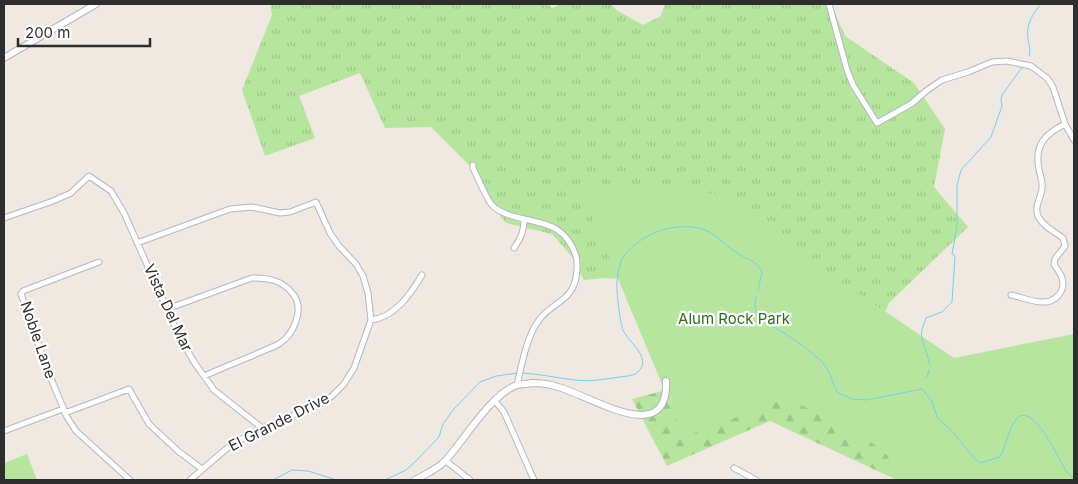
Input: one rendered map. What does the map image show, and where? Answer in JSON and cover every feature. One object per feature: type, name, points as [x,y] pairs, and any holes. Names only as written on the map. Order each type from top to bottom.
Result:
[{"type":"street","points":[[4,58],[96,4]]},
{"type":"street","points":[[829,4],[853,86],[877,123],[911,104],[926,90],[942,80],[992,62],[1007,61],[1031,66],[1047,78],[1053,88],[1065,124],[1074,140]]},
{"type":"street","points":[[1011,295],[1049,302],[1059,295],[1062,289],[1062,279],[1054,264],[1055,259],[1065,246],[1063,238],[1044,225],[1038,217],[1036,206],[1042,190],[1043,179],[1039,171],[1039,146],[1054,129],[1065,124]]},
{"type":"street","points":[[414,480],[433,471],[446,461],[495,401],[518,381],[530,336],[539,319],[568,296],[574,286],[577,272],[576,258],[570,240],[557,229],[543,222],[504,214],[492,205],[473,168],[473,164]]},
{"type":"street","name":"Vista Del Mar","points":[[4,218],[71,193],[90,176],[111,191],[124,213],[167,309],[194,362],[214,390],[262,428]]},
{"type":"street","name":"El Grande Drive","points":[[137,243],[230,209],[252,207],[280,213],[290,212],[316,202],[338,246],[356,264],[363,276],[369,299],[371,320],[354,368],[344,384],[332,396],[317,406],[262,428],[232,444],[190,480]]},
{"type":"street","points":[[514,248],[521,239],[524,219]]},
{"type":"street","name":"Noble Lane","points":[[64,411],[22,294],[23,291],[99,262]]},
{"type":"street","points":[[371,320],[379,319],[399,306],[412,292],[422,275]]},
{"type":"street","points":[[167,309],[252,278],[276,280],[285,285],[299,303],[297,317],[290,332],[280,343],[204,376]]},
{"type":"street","points":[[518,381],[559,387],[612,410],[628,414],[649,414],[663,404],[666,380]]},
{"type":"street","points":[[4,431],[129,389],[150,424],[178,451],[202,469]]},
{"type":"street","points":[[495,401],[504,412],[534,480]]},
{"type":"street","points":[[64,411],[76,431],[130,480]]},
{"type":"street","points":[[446,461],[470,480]]},
{"type":"street","points":[[734,468],[756,480]]},
{"type":"green space","points":[[270,4],[548,4],[552,8],[561,4],[611,4],[616,10],[643,25],[661,16],[665,4],[831,4],[845,36],[914,83],[945,129],[934,187],[968,227],[889,303],[886,310],[838,364],[625,279],[584,280],[572,257],[552,234],[506,223],[480,190],[470,166],[431,127],[385,128],[360,73],[299,96],[315,138],[265,156],[242,90],[272,15]]},
{"type":"green space","name":"Alum Rock Park","points":[[579,185],[720,194],[790,247],[954,358],[1074,334],[1074,480],[894,480],[888,456],[872,443],[788,398],[684,437]]},
{"type":"green space","points":[[763,364],[1074,480],[897,480],[770,421],[667,466],[632,399]]},
{"type":"green space","points":[[27,454],[37,480],[4,480],[4,463]]},
{"type":"waterway","points":[[1029,56],[1029,24],[1032,16],[1041,4]]},
{"type":"waterway","points":[[930,366],[922,338],[922,331],[926,318],[942,312],[952,302],[955,256],[952,254],[957,226],[957,185],[961,170],[991,137],[1002,106],[1002,95],[1023,66]]},
{"type":"waterway","points":[[522,373],[586,381],[630,376],[638,372],[642,367],[643,361],[638,350],[623,330],[618,306],[617,281],[619,270],[622,259],[637,243],[647,236],[669,228],[691,227],[712,233],[760,268],[762,272],[758,290]]},
{"type":"waterway","points":[[756,297],[756,312],[759,317],[799,343],[819,359],[828,371],[838,393],[852,399],[866,400],[922,389],[931,400],[938,419],[951,430],[980,463],[1000,457],[1015,421],[1022,416],[1029,417],[1037,423],[1066,471],[1074,479]]},
{"type":"waterway","points":[[927,377],[929,370]]},
{"type":"waterway","points":[[385,480],[406,470],[414,463],[439,437],[443,424],[453,410],[480,382],[496,376],[518,373]]},
{"type":"waterway","points":[[273,480],[292,470],[308,471],[337,480]]}]
